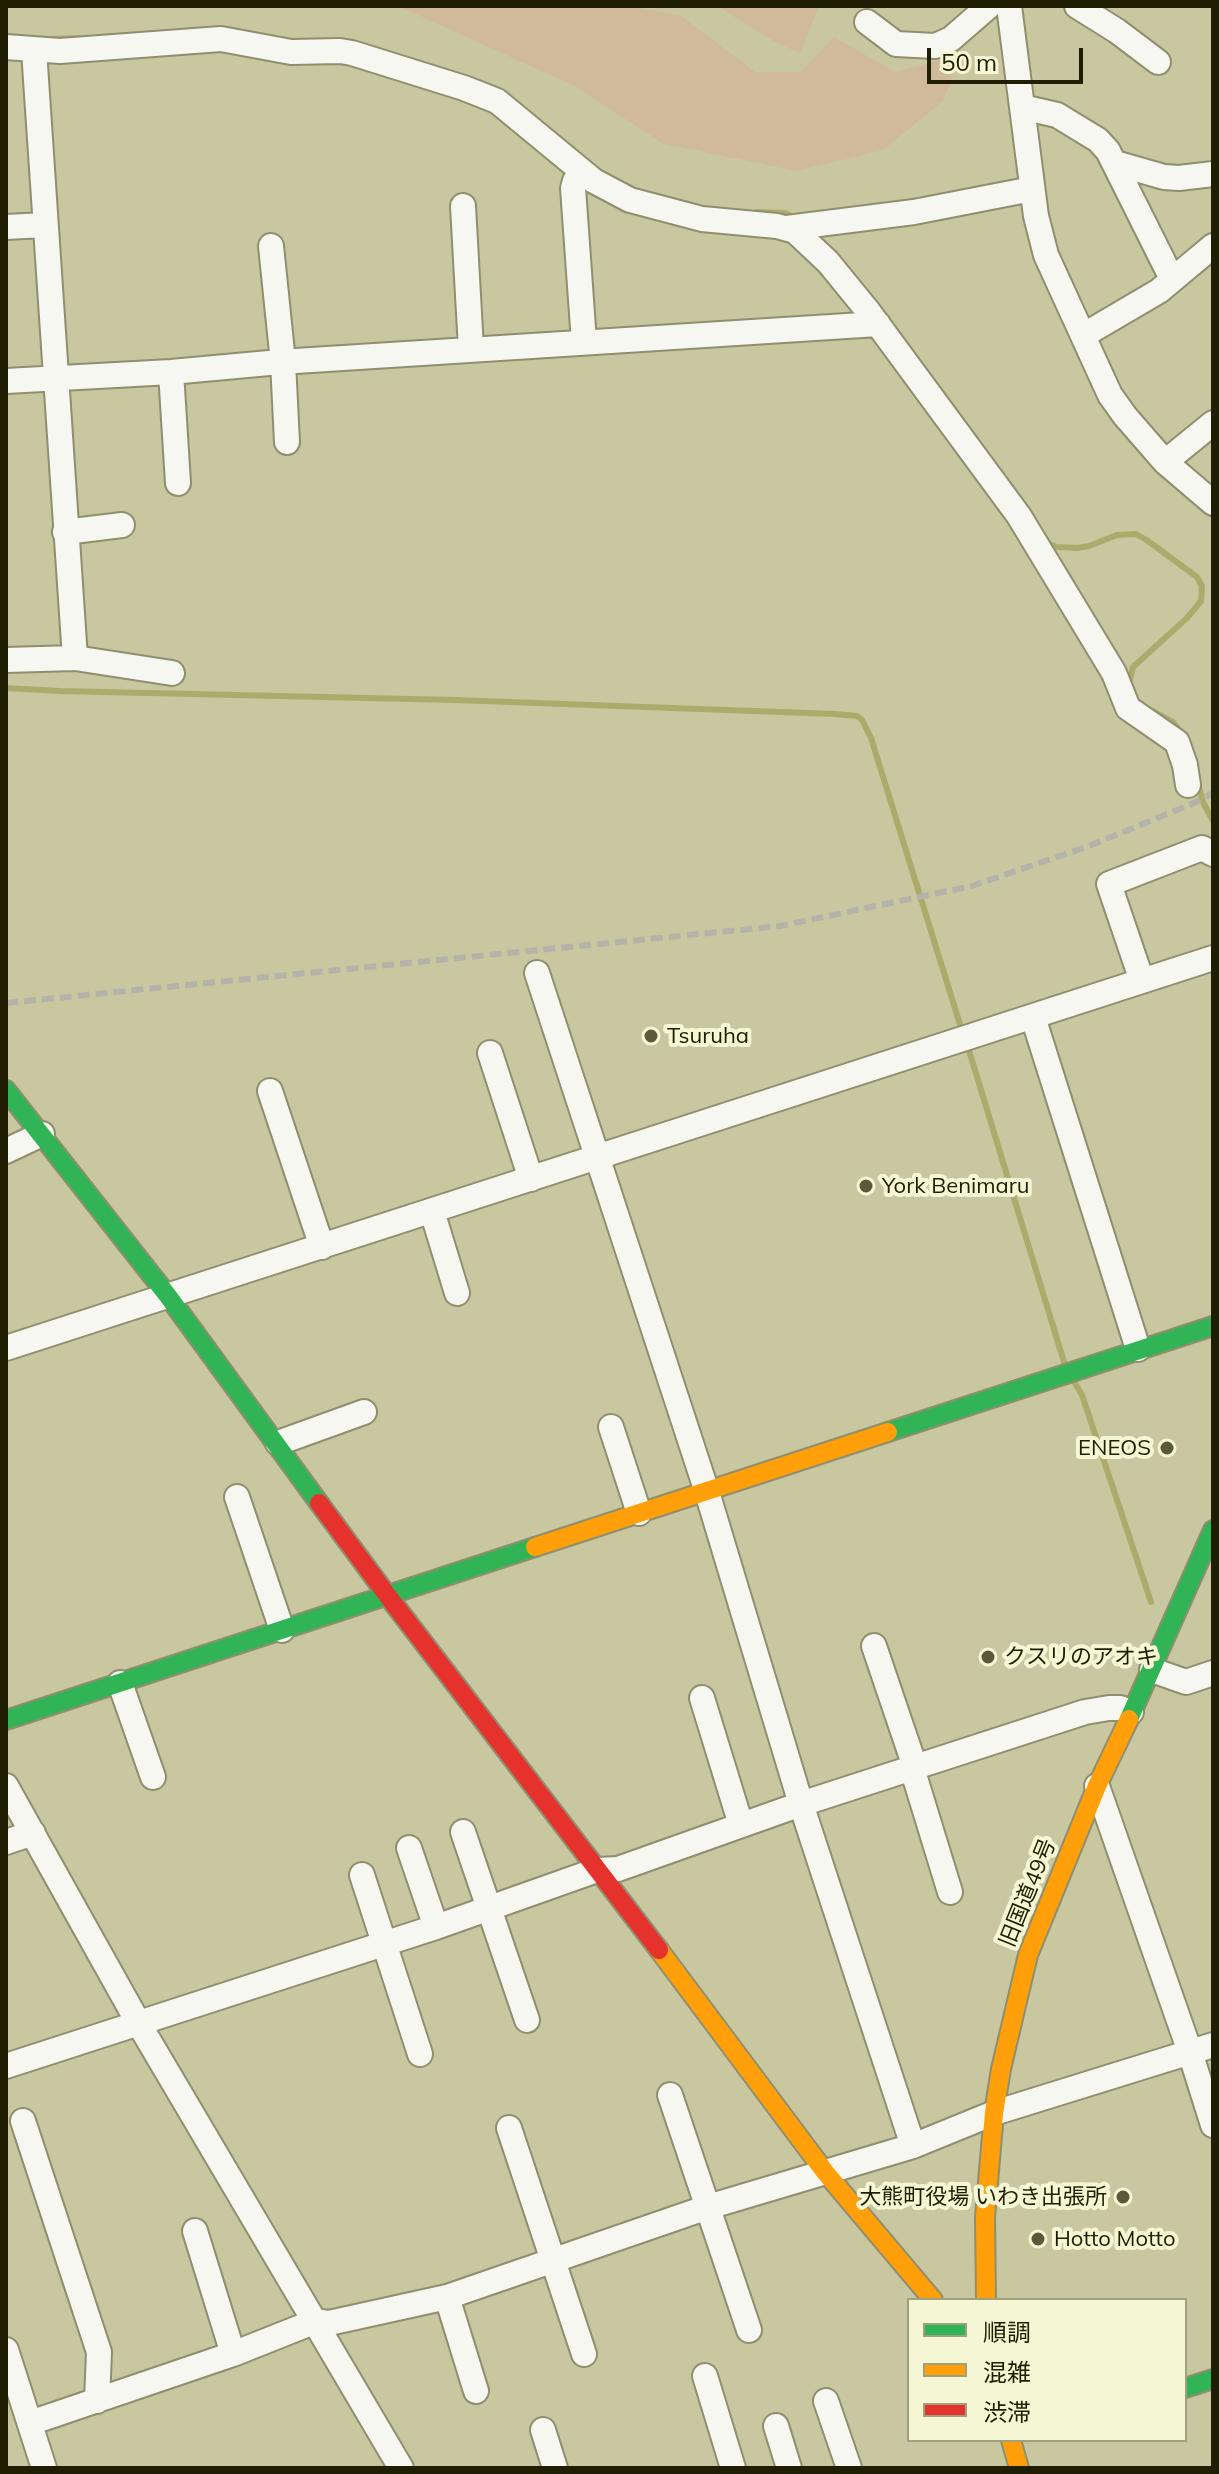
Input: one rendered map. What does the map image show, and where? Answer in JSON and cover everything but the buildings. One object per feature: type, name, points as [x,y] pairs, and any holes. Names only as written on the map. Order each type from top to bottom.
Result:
[{"type":"street","points":[[867,22],[896,44],[935,46],[951,39],[989,6]]},
{"type":"street","points":[[1009,6],[1036,216],[1046,255],[1110,395],[1165,462],[1213,503]]},
{"type":"street","points":[[1077,6],[1158,62]]},
{"type":"street","points":[[6,47],[60,51],[221,39],[291,52],[352,53],[497,101],[583,173],[630,200],[702,219],[793,227],[914,212],[1032,189]]},
{"type":"street","points":[[34,50],[75,658]]},
{"type":"street","points":[[1022,107],[1049,113],[1098,140],[1115,163],[1172,279]]},
{"type":"street","points":[[1115,163],[1164,177],[1213,174]]},
{"type":"street","points":[[583,173],[573,188],[584,342]]},
{"type":"street","points":[[463,206],[471,349]]},
{"type":"street","points":[[6,227],[45,225]]},
{"type":"street","points":[[793,227],[828,262],[878,324],[1019,516],[1114,673],[1128,708],[1177,742],[1188,785]]},
{"type":"street","points":[[271,246],[283,362],[287,442]]},
{"type":"street","points":[[1084,335],[1159,291],[1213,246]]},
{"type":"street","points":[[6,381],[878,324]]},
{"type":"street","points":[[171,372],[178,483]]},
{"type":"street","points":[[1165,462],[1213,423]]},
{"type":"street","points":[[65,532],[122,525]]},
{"type":"street","points":[[6,660],[75,658],[172,673]]},
{"type":"street","points":[[1142,981],[1109,884],[1202,848],[1213,854]]},
{"type":"street","points":[[6,1348],[1142,981],[1209,966]]},
{"type":"street","points":[[537,973],[707,1492],[801,1804],[913,2146]]},
{"type":"street","points":[[1033,1017],[1138,1349]]},
{"type":"street","points":[[490,1053],[531,1179]]},
{"type":"street","points":[[6,1090],[168,1296],[387,1595],[655,1944],[825,2172],[931,2298]]},
{"type":"street","points":[[270,1091],[322,1247]]},
{"type":"street","points":[[6,1151],[42,1134]]},
{"type":"street","points":[[432,1211],[457,1293]]},
{"type":"street","points":[[6,1720],[1213,1326]]},
{"type":"street","points":[[278,1443],[364,1412]]},
{"type":"street","points":[[611,1427],[639,1513]]},
{"type":"street","points":[[237,1497],[282,1630]]},
{"type":"street","name":"旧国道49号","points":[[986,2298],[985,2217],[994,2113],[1028,1955],[1097,1786],[1213,1530]]},
{"type":"street","points":[[874,1646],[912,1758],[912,1768],[950,1892]]},
{"type":"street","points":[[1152,1670],[1186,1682],[1213,1673]]},
{"type":"street","points":[[120,1683],[153,1777]]},
{"type":"street","points":[[702,1698],[741,1825]]},
{"type":"street","points":[[6,2066],[436,1927],[597,1870],[618,1869],[801,1804],[1085,1712],[1120,1708],[1131,1712]]},
{"type":"street","points":[[6,1786],[139,2024],[401,2468]]},
{"type":"street","points":[[1097,1786],[1202,2048],[1213,2125]]},
{"type":"street","points":[[463,1832],[527,2020]]},
{"type":"street","points":[[6,1842],[33,1833]]},
{"type":"street","points":[[409,1848],[436,1927]]},
{"type":"street","points":[[362,1875],[420,2054]]},
{"type":"street","points":[[30,2423],[233,2354],[316,2321],[329,2323],[447,2297],[708,2207],[913,2146],[994,2113],[1202,2048]]},
{"type":"street","points":[[670,2095],[749,2330]]},
{"type":"street","points":[[23,2121],[99,2352],[97,2401]]},
{"type":"street","points":[[509,2128],[584,2354]]},
{"type":"street","points":[[195,2231],[233,2354]]},
{"type":"street","points":[[447,2297],[476,2391]]},
{"type":"street","points":[[6,2350],[44,2468]]},
{"type":"street","points":[[705,2376],[733,2468]]},
{"type":"street","points":[[1187,2387],[1213,2379]]},
{"type":"street","points":[[826,2401],[849,2468]]},
{"type":"street","points":[[776,2426],[789,2468]]},
{"type":"street","points":[[543,2430],[555,2468]]},
{"type":"street","points":[[1011,2442],[1016,2467]]},
{"type":"shaded area","points":[[398,6],[628,6],[680,15],[755,72],[801,72],[834,37],[895,72],[961,55],[943,101],[883,150],[797,171],[664,144],[575,86]]},
{"type":"shaded area","points":[[717,6],[819,6],[800,53],[777,43]]},
{"type":"waterway","points":[[53,39],[78,38]]},
{"type":"waterway","points":[[757,212],[785,213],[796,219]]},
{"type":"waterway","points":[[1044,542],[1057,547],[1077,548],[1117,535],[1136,534],[1197,577],[1202,586],[1201,601],[1187,618],[1133,667],[1129,684]]},
{"type":"waterway","points":[[6,688],[455,700],[857,716],[871,738],[963,1034]]},
{"type":"waterway","points":[[1152,711],[1173,722],[1181,732]]},
{"type":"waterway","points":[[1197,780],[1203,802],[1213,821]]},
{"type":"waterway","points":[[967,1044],[1064,1362]]},
{"type":"waterway","points":[[1075,1383],[1082,1395],[1151,1602]]},
{"type":"railway","points":[[6,1003],[780,926],[972,886],[1089,846],[1213,793]]},
{"type":"traffic: fast","points":[[6,1090],[168,1296],[319,1503]]},
{"type":"traffic: fast","points":[[888,1432],[1213,1326]]},
{"type":"traffic: fast","points":[[1129,1719],[1213,1530]]},
{"type":"traffic: fast","points":[[6,1720],[535,1547]]},
{"type":"traffic: fast","points":[[1187,2387],[1213,2379]]},
{"type":"traffic: slow","points":[[535,1547],[888,1432]]},
{"type":"traffic: slow","points":[[986,2298],[985,2217],[994,2113],[1001,2069],[1028,1955],[1097,1786],[1129,1719]]},
{"type":"traffic: slow","points":[[659,1950],[825,2172],[931,2298]]},
{"type":"traffic: slow","points":[[1012,2442],[1019,2468]]},
{"type":"traffic: jam","points":[[319,1503],[659,1950]]},
{"type":"place","name":"Tsuruha","points":[[651,1036]]},
{"type":"place","name":"York Benimaru","points":[[866,1186]]},
{"type":"place","name":"ENEOS","points":[[1167,1448]]},
{"type":"place","name":"クスリのアオキ","points":[[988,1657]]},
{"type":"place","name":"大熊町役場 いわき出張所","points":[[1123,2197]]},
{"type":"place","name":"Hotto Motto","points":[[1038,2239]]}]
